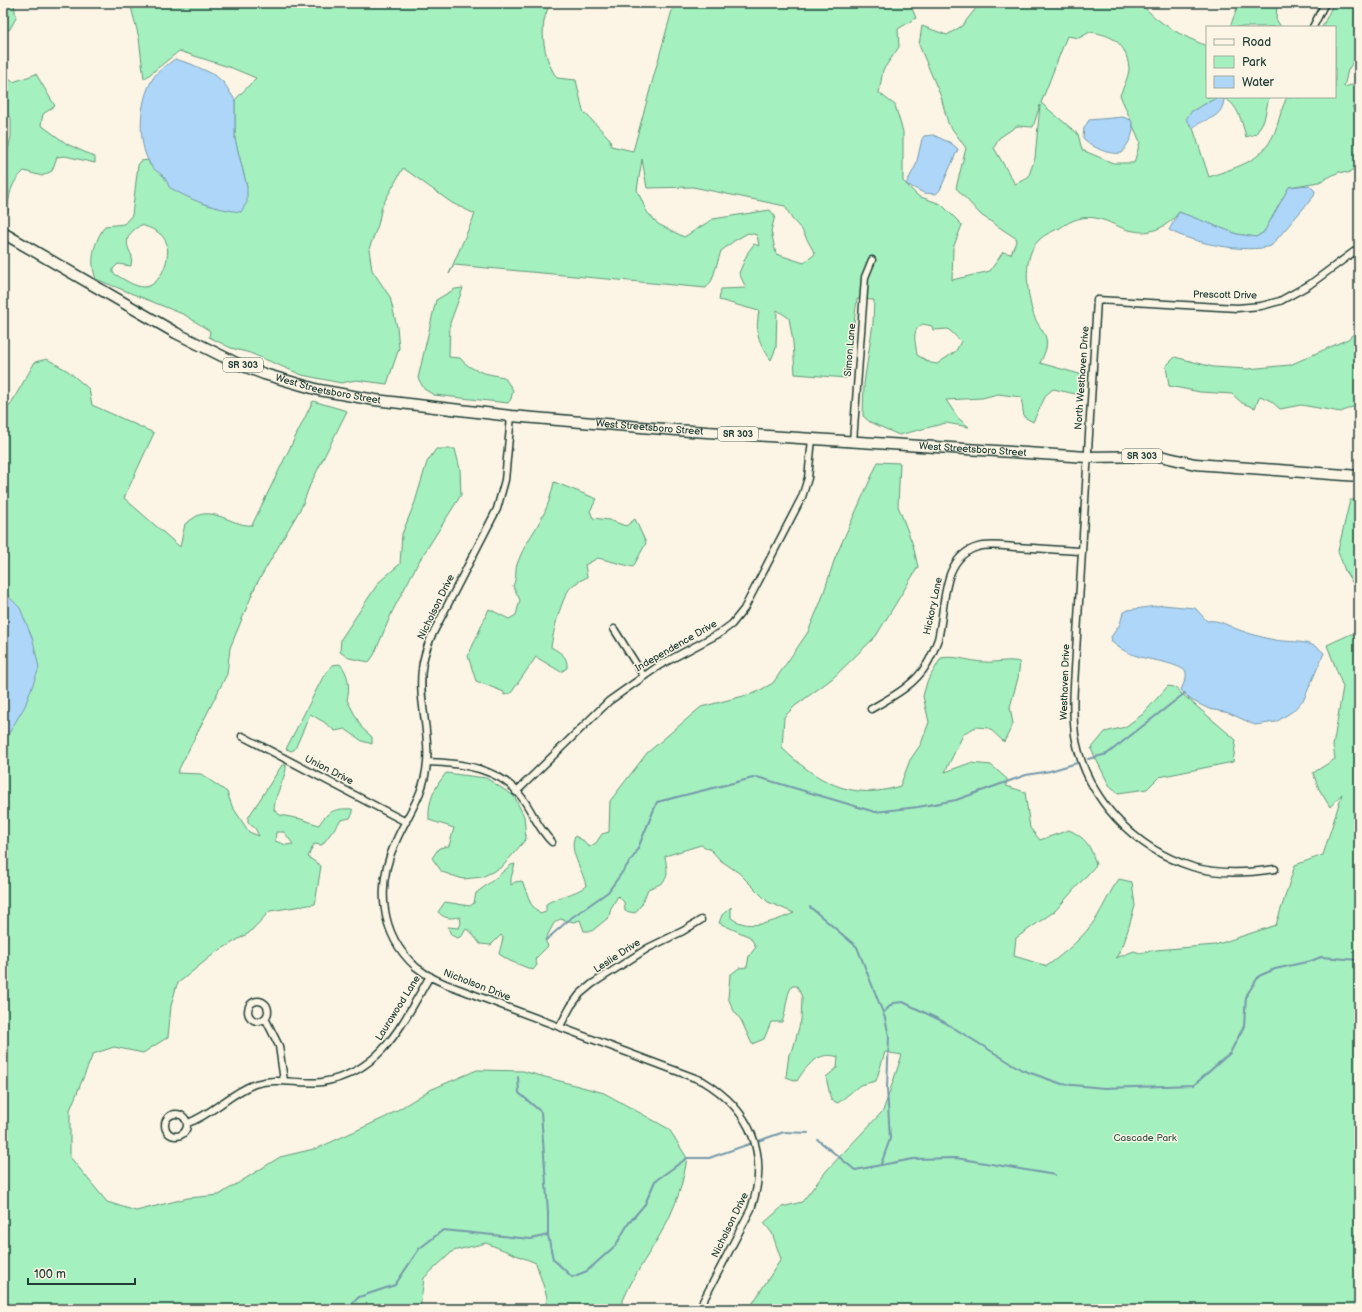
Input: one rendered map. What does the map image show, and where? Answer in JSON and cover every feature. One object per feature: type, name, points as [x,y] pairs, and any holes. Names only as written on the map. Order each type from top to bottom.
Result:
[{"type":"main road","name":"West Streetsboro Street","points":[[3,233],[208,350],[264,374],[319,390],[374,400],[511,416],[812,440],[1087,457],[1160,456],[1196,464],[1359,476]]},
{"type":"street","points":[[1314,26],[1325,3]]},
{"type":"street","name":"Prescott Drive","points":[[1097,300],[1237,308],[1261,306],[1280,301],[1309,285],[1359,248]]},
{"type":"street","name":"Simon Lane","points":[[853,442],[862,343],[865,277],[872,260]]},
{"type":"street","name":"North Westhaven Drive","points":[[1087,457],[1097,300]]},
{"type":"street","name":"Nicholson Drive","points":[[511,416],[505,480],[498,509],[431,637],[425,653],[421,685],[428,762],[421,792],[396,840],[387,864],[383,880],[383,901],[390,930],[400,948],[416,967],[430,976],[458,989],[560,1026],[703,1081],[721,1092],[742,1114],[754,1138],[756,1147],[759,1165],[756,1196],[699,1309]]},
{"type":"street","name":"Independence Drive","points":[[516,792],[597,711],[643,675],[720,633],[732,624],[744,609],[802,497],[808,478],[812,440]]},
{"type":"street","name":"Westhaven Drive","points":[[1087,457],[1073,721],[1079,751],[1094,789],[1116,818],[1135,836],[1175,860],[1194,867],[1223,872],[1254,872],[1275,869]]},
{"type":"street","name":"Hickory Lane","points":[[871,709],[902,691],[915,679],[926,665],[938,638],[950,576],[954,566],[970,550],[989,545],[1081,551]]},
{"type":"street","points":[[614,629],[643,675]]},
{"type":"street","name":"Union Drive","points":[[242,736],[406,822]]},
{"type":"street","points":[[428,762],[471,766],[488,772],[516,792],[528,807],[545,835],[552,842]]},
{"type":"street","name":"Leslie Drive","points":[[560,1026],[571,1006],[580,994],[592,984],[648,948],[683,931],[701,920]]},
{"type":"street","name":"Laurawood Lane","points":[[188,1123],[200,1119],[242,1089],[257,1084],[284,1080],[320,1082],[342,1077],[359,1070],[374,1059],[393,1038],[430,976]]},
{"type":"street","points":[[265,1018],[279,1046],[284,1080]]},
{"type":"green space","points":[[3,3],[14,3],[16,18],[10,29],[3,32]]},
{"type":"green space","points":[[130,3],[550,3],[544,19],[543,35],[545,51],[553,72],[557,78],[576,80],[583,111],[610,139],[611,146],[633,151],[674,3],[910,3],[916,18],[898,29],[899,47],[883,70],[879,93],[895,105],[903,132],[903,181],[918,196],[941,204],[962,225],[953,248],[952,280],[990,271],[1003,252],[1011,254],[1017,239],[981,215],[956,188],[966,148],[948,123],[941,97],[919,45],[922,26],[947,35],[962,26],[980,3],[1141,3],[1154,17],[1171,29],[1206,46],[1206,98],[1219,98],[1192,111],[1190,126],[1193,128],[1209,177],[1241,165],[1259,155],[1272,138],[1287,98],[1336,98],[1336,26],[1322,26],[1334,3],[1357,3],[1359,9],[1359,52],[1348,70],[1344,87],[1359,83],[1359,100],[1352,107],[1359,116],[1359,165],[1348,173],[1339,172],[1319,182],[1289,187],[1264,232],[1256,237],[1237,234],[1179,212],[1165,225],[1147,232],[1122,228],[1091,217],[1080,218],[1070,222],[1046,235],[1039,240],[1030,255],[1027,274],[1032,310],[1045,335],[1046,340],[1045,353],[1040,363],[1083,375],[1080,395],[1053,389],[1046,395],[1033,422],[1024,417],[1021,397],[998,394],[982,398],[946,400],[958,418],[969,427],[946,423],[899,435],[870,422],[863,416],[864,384],[873,323],[874,300],[857,299],[847,378],[795,374],[793,342],[789,318],[777,310],[776,348],[771,360],[760,342],[757,326],[759,311],[719,300],[721,289],[746,288],[739,273],[748,252],[754,244],[759,246],[757,235],[748,233],[721,251],[712,280],[706,288],[454,265],[449,274],[475,214],[452,203],[403,168],[382,206],[378,225],[369,249],[372,270],[390,297],[397,327],[399,348],[387,384],[356,380],[341,383],[302,375],[250,353],[231,348],[209,337],[210,331],[185,315],[96,279],[93,265],[95,245],[105,226],[124,224],[132,215],[138,165],[141,161],[148,160],[150,165],[166,177],[247,187],[235,139],[235,100],[256,78],[232,68],[179,51],[144,79],[139,38]],"holes":[[[1090,32],[1112,38],[1125,52],[1129,71],[1120,95],[1140,142],[1134,163],[1113,163],[1082,150],[1078,134],[1041,103],[1067,36],[1079,38]],[[1040,105],[1035,158],[1028,178],[1015,184],[994,148],[999,138],[1017,126],[1033,127]],[[642,159],[647,188],[693,187],[785,206],[792,219],[802,230],[815,254],[804,263],[776,254],[771,231],[775,216],[770,210],[713,219],[684,237],[658,224],[647,212],[637,190]],[[141,225],[152,229],[159,233],[166,242],[167,255],[164,269],[160,276],[150,286],[136,286],[113,273],[113,269],[118,264],[131,266],[132,256],[127,242],[129,235]],[[923,324],[932,326],[933,330],[948,329],[961,341],[956,351],[937,364],[931,363],[917,355],[915,333]]]},
{"type":"green space","points":[[1239,3],[1277,3],[1276,19],[1280,26],[1230,26]]},
{"type":"green space","points":[[36,74],[55,106],[43,114],[41,125],[67,144],[95,157],[95,163],[65,156],[57,157],[52,171],[42,176],[24,171],[16,180],[11,190],[8,213],[3,211],[3,170],[11,137],[11,118],[3,112],[3,75],[13,82]]},
{"type":"green space","points":[[1219,98],[1269,98],[1264,120],[1256,134],[1246,137],[1236,108],[1226,99]]},
{"type":"green space","points":[[463,288],[450,323],[449,357],[460,358],[464,363],[480,372],[504,377],[513,390],[511,399],[508,403],[434,395],[424,389],[418,378],[436,300],[455,289]]},
{"type":"green space","points":[[1359,329],[1359,407],[1352,407],[1341,412],[1301,405],[1280,409],[1271,401],[1260,396],[1255,408],[1242,403],[1232,394],[1200,392],[1169,386],[1166,366],[1175,357],[1213,367],[1247,369],[1290,365],[1348,339]]},
{"type":"green space","points":[[47,359],[68,371],[89,389],[92,405],[154,433],[124,498],[180,547],[185,524],[199,515],[212,514],[246,525],[252,525],[313,401],[347,411],[310,485],[302,506],[256,585],[230,648],[227,674],[177,773],[201,774],[227,792],[232,806],[249,832],[259,836],[255,828],[248,823],[248,818],[282,765],[286,765],[286,769],[276,798],[274,810],[280,815],[301,819],[319,825],[325,816],[332,811],[352,809],[353,813],[350,818],[341,820],[322,845],[314,844],[308,857],[321,866],[315,904],[270,911],[249,933],[215,953],[177,984],[171,1006],[168,1037],[143,1053],[114,1047],[93,1054],[70,1110],[70,1157],[107,1202],[136,1211],[188,1198],[219,1195],[280,1157],[318,1148],[386,1117],[430,1090],[477,1070],[523,1071],[604,1093],[669,1129],[687,1158],[681,1187],[674,1206],[661,1233],[633,1279],[620,1309],[545,1309],[547,1297],[536,1263],[486,1243],[453,1251],[424,1278],[420,1309],[3,1309],[3,414],[9,407],[35,362]],"holes":[[[276,832],[284,832],[293,844],[286,845],[275,841]]]},
{"type":"green space","points":[[436,449],[455,449],[460,469],[461,495],[418,563],[392,612],[374,655],[369,662],[349,658],[340,652],[341,639],[379,582],[400,564],[402,534],[415,502],[427,462]]},
{"type":"green space","name":"Cascade Park","points":[[878,462],[900,463],[898,506],[913,545],[918,567],[876,636],[833,678],[795,706],[784,717],[782,748],[795,760],[822,779],[851,790],[883,790],[900,786],[910,760],[921,744],[929,722],[923,696],[927,682],[941,658],[953,657],[985,662],[1020,662],[1018,678],[1010,707],[1013,724],[1004,742],[989,728],[976,727],[964,733],[945,772],[970,763],[991,765],[1007,779],[1006,786],[1025,792],[1030,828],[1040,840],[1069,830],[1080,836],[1087,843],[1096,865],[1055,911],[1016,938],[1014,956],[1047,966],[1068,949],[1086,931],[1097,917],[1119,879],[1132,882],[1135,906],[1124,943],[1116,958],[1134,951],[1140,953],[1156,950],[1215,945],[1276,925],[1295,865],[1323,855],[1342,794],[1330,807],[1319,789],[1313,773],[1335,759],[1333,746],[1343,687],[1327,645],[1351,634],[1359,635],[1359,1309],[749,1309],[781,1259],[772,1233],[764,1223],[782,1207],[802,1202],[827,1170],[883,1111],[902,1055],[885,1052],[876,1081],[860,1085],[838,1103],[831,1100],[826,1077],[837,1068],[838,1057],[831,1055],[819,1058],[809,1065],[797,1081],[786,1077],[789,1054],[793,1049],[801,1020],[802,997],[797,986],[792,986],[790,990],[782,1022],[771,1022],[764,1039],[752,1044],[741,1020],[734,1011],[728,998],[730,975],[739,968],[747,967],[749,956],[756,947],[750,937],[719,923],[722,915],[731,907],[731,918],[738,922],[754,925],[771,922],[794,913],[768,902],[739,873],[720,860],[711,850],[701,845],[665,856],[667,872],[666,878],[660,884],[648,889],[642,904],[635,913],[625,911],[624,902],[618,896],[611,908],[609,917],[592,931],[584,931],[580,920],[574,922],[560,919],[554,923],[545,940],[548,946],[535,959],[537,965],[533,970],[510,961],[499,954],[503,938],[501,935],[491,945],[480,944],[470,931],[466,929],[462,936],[457,938],[451,935],[448,927],[459,928],[461,923],[460,917],[446,917],[438,912],[445,902],[470,906],[474,903],[476,893],[511,865],[515,864],[511,878],[511,885],[515,882],[522,881],[531,904],[540,914],[546,912],[546,904],[586,886],[573,848],[575,836],[584,841],[589,847],[596,843],[602,834],[609,832],[610,801],[647,753],[701,707],[755,693],[773,683],[808,632],[821,601],[835,558]]},
{"type":"green space","points":[[554,482],[597,499],[590,511],[593,518],[609,520],[626,526],[635,519],[646,543],[633,567],[598,558],[585,565],[587,577],[571,587],[567,592],[558,616],[552,641],[551,647],[561,653],[565,658],[567,668],[561,672],[536,657],[511,693],[504,695],[504,692],[476,681],[468,656],[489,609],[509,619],[516,615],[520,600],[513,586],[516,568],[523,551],[545,512]]},
{"type":"green space","points":[[1350,500],[1359,500],[1359,593],[1345,571],[1338,551]]},
{"type":"green space","points":[[340,664],[348,681],[347,700],[362,728],[372,737],[372,744],[362,741],[345,729],[335,731],[324,722],[310,714],[295,749],[292,751],[286,749],[323,677],[332,665]]},
{"type":"green space","points":[[1168,686],[1174,687],[1236,740],[1233,762],[1159,777],[1147,789],[1118,793],[1109,785],[1091,749],[1105,732],[1125,727],[1143,714]]},
{"type":"green space","points":[[446,773],[486,778],[514,796],[524,816],[526,839],[502,867],[482,877],[463,879],[442,872],[432,858],[439,848],[449,846],[454,828],[429,820],[433,795],[438,784]]},
{"type":"water","points":[[175,59],[191,64],[215,75],[224,83],[235,100],[235,139],[247,187],[247,202],[241,212],[204,204],[169,187],[165,178],[152,167],[146,155],[141,134],[144,99],[154,77],[162,68]]},
{"type":"water","points":[[1216,98],[1224,99],[1223,106],[1216,115],[1197,124],[1193,128],[1186,119],[1192,111]]},
{"type":"water","points":[[1123,117],[1131,120],[1133,129],[1131,137],[1122,153],[1106,152],[1091,145],[1083,138],[1084,128],[1089,120]]},
{"type":"water","points":[[933,135],[951,143],[958,149],[940,190],[936,194],[924,193],[906,184],[916,165],[922,139],[924,136]]},
{"type":"water","points":[[1309,185],[1315,191],[1314,196],[1271,246],[1248,249],[1219,246],[1191,239],[1169,230],[1179,212],[1237,234],[1256,237],[1264,232],[1289,187]]},
{"type":"water","points":[[3,591],[20,608],[33,640],[39,668],[25,706],[3,743]]},
{"type":"water","points":[[1163,605],[1195,608],[1207,621],[1219,622],[1266,638],[1313,645],[1319,649],[1324,653],[1304,699],[1293,711],[1276,722],[1255,725],[1229,713],[1209,709],[1191,700],[1181,690],[1186,678],[1186,671],[1168,663],[1130,654],[1112,642],[1111,637],[1120,624],[1123,613],[1128,610]]},
{"type":"waterway","points":[[1088,759],[1107,754],[1185,693]]},
{"type":"waterway","points":[[546,940],[571,918],[608,892],[636,853],[657,802],[757,777],[875,812],[918,807],[956,800],[1026,775],[1050,771],[1077,763]]},
{"type":"waterway","points":[[810,907],[857,947],[885,1018],[889,1036],[887,1088],[890,1139],[881,1164]]},
{"type":"waterway","points":[[883,1013],[893,1003],[903,1002],[944,1022],[1022,1070],[1062,1084],[1104,1088],[1194,1085],[1230,1053],[1244,1026],[1246,996],[1259,976],[1275,969],[1311,961],[1321,957],[1359,960]]},
{"type":"waterway","points":[[518,1077],[519,1093],[541,1112],[548,1212],[548,1235]]},
{"type":"waterway","points":[[346,1309],[359,1297],[395,1285],[419,1249],[443,1230],[531,1239],[548,1235],[553,1259],[572,1277],[587,1271],[616,1245],[628,1224],[645,1204],[655,1181],[687,1158],[709,1158],[784,1132],[808,1133]]},
{"type":"waterway","points":[[818,1140],[855,1170],[913,1159],[956,1158],[1055,1175]]}]
